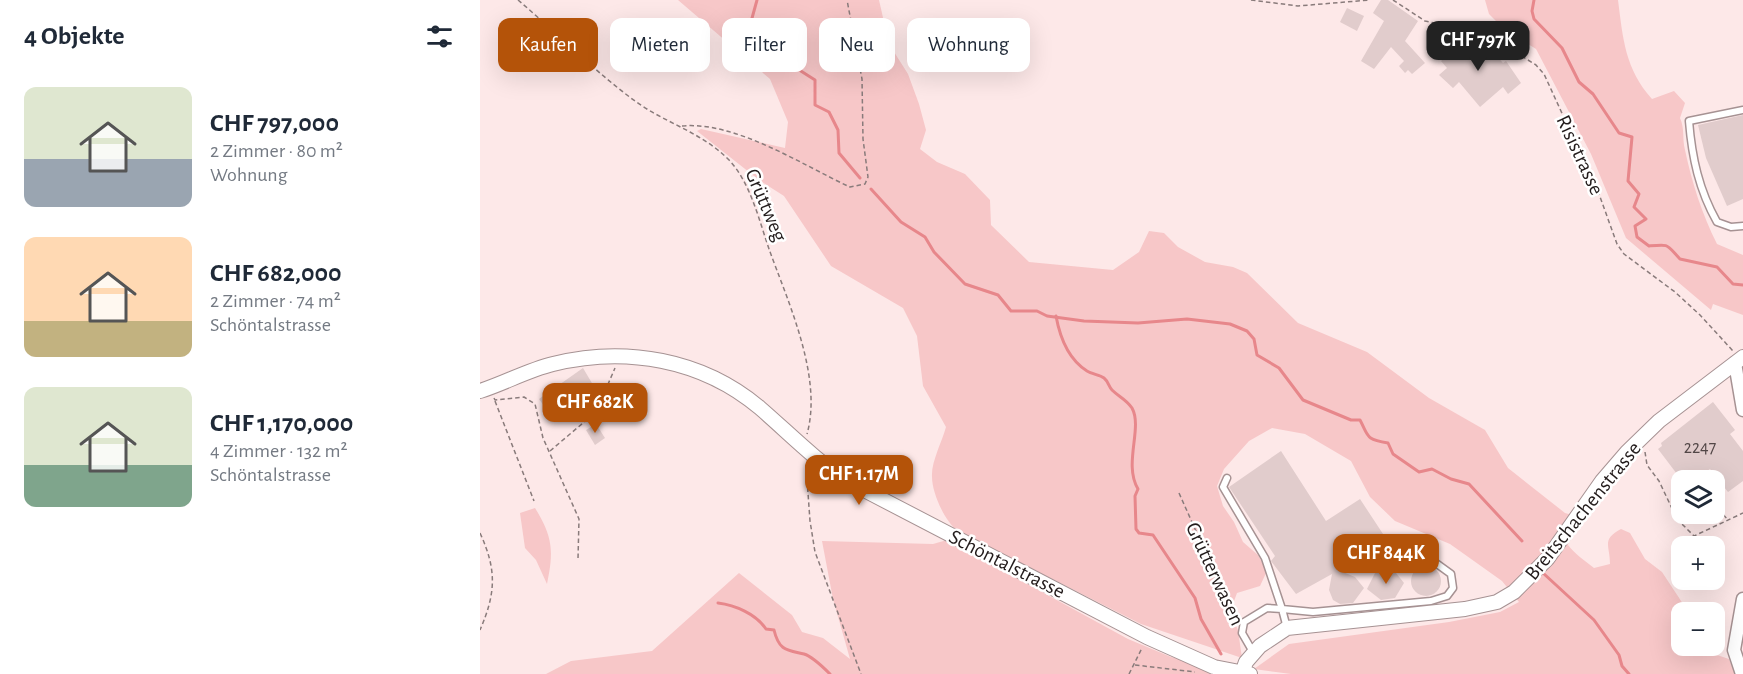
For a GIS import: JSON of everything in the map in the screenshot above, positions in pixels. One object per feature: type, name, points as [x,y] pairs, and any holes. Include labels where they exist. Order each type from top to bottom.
[{"type":"street","name":"Schöntalstrasse","points":[[489,393],[550,364],[584,357],[618,355],[676,363],[713,378],[759,408],[805,451],[847,481],[1147,637],[1214,667],[1246,673]]},
{"type":"street","points":[[1738,358],[1734,370],[1743,410]]},
{"type":"street","name":"Breitschachenstrasse","points":[[1246,673],[1253,653],[1273,635],[1287,628],[1465,609],[1497,602],[1525,583],[1548,558],[1602,481],[1641,438],[1738,358]]},
{"type":"street","points":[[1742,674],[1734,650],[1743,599]]},
{"type":"lane","points":[[1743,110],[1689,122],[1692,152],[1705,202],[1717,222],[1731,227],[1743,226]]},
{"type":"lane","points":[[1227,478],[1223,487],[1265,558],[1287,628]]},
{"type":"lane","points":[[1242,633],[1244,622],[1267,608],[1323,611],[1431,601],[1447,596],[1453,588],[1451,574],[1422,553],[1413,552]]},
{"type":"lane","name":"Grütterwasen","points":[[1242,633],[1253,653]]},
{"type":"path","name":"Grüttweg","points":[[518,0],[634,100],[656,115],[704,138],[729,159],[742,180],[791,309],[803,355],[810,398],[810,422],[804,443],[809,511],[815,552],[861,674]]},
{"type":"path","points":[[681,126],[728,133],[767,145],[850,187],[865,183],[868,177],[863,139],[862,79],[847,0]]},
{"type":"path","points":[[1251,0],[1298,6],[1370,0]]},
{"type":"path","name":"Risistrasse","points":[[1393,0],[1425,21],[1486,34],[1536,65],[1544,74],[1599,194],[1617,244],[1624,254],[1675,292],[1700,315],[1738,358]]},
{"type":"path","points":[[549,452],[596,412],[608,389],[618,355]]},
{"type":"path","points":[[534,501],[489,393],[524,397],[536,404],[543,438],[579,519],[578,559]]},
{"type":"path","points":[[1641,438],[1646,443],[1647,465],[1659,481],[1677,519],[1694,536],[1743,513]]},
{"type":"path","name":"Grütterwasen","points":[[1179,493],[1215,578],[1242,633]]},
{"type":"path","points":[[480,533],[492,568],[493,597],[480,630]]},
{"type":"path","points":[[1129,674],[1136,665],[1147,637]]},
{"type":"path","points":[[1136,665],[1204,673]]},
{"type":"shaded area","points":[[678,0],[879,0],[883,18],[819,18],[819,72],[895,72],[895,53],[908,74],[926,130],[920,149],[937,162],[965,174],[990,200],[991,225],[1029,262],[1113,270],[1139,252],[1149,231],[1164,233],[1178,247],[1205,262],[1233,267],[1247,273],[1298,323],[1367,352],[1429,398],[1485,430],[1508,468],[1565,513],[1576,516],[1568,545],[1594,568],[1610,564],[1608,544],[1611,536],[1621,529],[1630,533],[1645,559],[1662,572],[1671,586],[1671,590],[1674,590],[1682,602],[1671,602],[1671,656],[1720,656],[1729,659],[1735,674],[1291,674],[1254,669],[1289,644],[1449,622],[1500,612],[1519,602],[1502,581],[1450,544],[1395,521],[1370,497],[1351,461],[1305,434],[1272,428],[1249,441],[1224,469],[1217,486],[1223,506],[1234,522],[1243,542],[1258,555],[1267,571],[1260,586],[1237,593],[1230,612],[1238,630],[1242,658],[1141,624],[958,531],[944,514],[934,491],[933,465],[946,427],[923,386],[917,336],[903,308],[831,266],[784,196],[759,180],[697,131],[701,129],[785,148],[788,122],[770,79],[762,72],[807,72],[807,18],[722,18],[722,38],[710,27],[710,18],[699,18]]},
{"type":"shaded area","points":[[1485,0],[1618,0],[1627,53],[1643,88],[1652,99],[1674,91],[1685,103],[1680,118],[1684,146],[1702,210],[1717,244],[1743,255],[1743,315],[1713,304],[1711,310],[1626,238],[1591,154],[1536,49],[1504,29],[1489,14]]},
{"type":"shaded area","points":[[535,508],[549,536],[551,563],[547,584],[536,560],[525,548],[520,513]]},
{"type":"shaded area","points":[[947,540],[1128,639],[1171,657],[1236,674],[546,674],[571,661],[652,651],[739,573],[792,615],[802,632],[823,638],[850,659],[833,599],[822,541],[933,544]]},
{"type":"building","points":[[1381,0],[1388,0],[1418,21],[1405,41],[1425,63],[1412,74],[1408,70],[1405,73],[1399,66],[1404,61],[1391,47],[1374,69],[1361,61],[1384,21],[1373,13]]},
{"type":"building","points":[[1347,8],[1364,16],[1357,31],[1340,22]]},
{"type":"building","points":[[1474,35],[1491,54],[1493,52],[1503,63],[1506,61],[1521,83],[1508,94],[1503,87],[1480,107],[1459,82],[1453,88],[1439,75],[1447,68],[1441,61]]},
{"type":"building","points":[[1743,115],[1743,199],[1727,206],[1706,158],[1698,125]]},
{"type":"building","points":[[583,368],[599,395],[588,403],[591,407],[580,417],[575,411],[563,420],[555,421],[539,399]]},
{"type":"building","points":[[1713,402],[1735,430],[1730,434],[1743,451],[1743,481],[1728,492],[1725,488],[1725,470],[1674,470],[1658,449],[1662,446],[1661,443]]},
{"type":"building","points":[[596,424],[605,438],[595,445],[586,430]]},
{"type":"building","points":[[1281,451],[1326,521],[1360,499],[1385,537],[1338,570],[1355,577],[1364,588],[1353,603],[1340,604],[1333,600],[1329,590],[1332,574],[1296,594],[1271,561],[1275,556],[1229,487]]},
{"type":"building","points":[[1426,566],[1437,570],[1441,581],[1437,592],[1426,596],[1415,592],[1411,581],[1415,570]]},
{"type":"building","points":[[1386,569],[1396,573],[1404,583],[1395,598],[1381,600],[1367,589],[1375,573]]},
{"type":"waterway","points":[[757,0],[749,29],[758,42],[771,43],[780,62],[793,66],[815,80],[815,105],[829,112],[838,130],[839,153],[860,178]]},
{"type":"waterway","points":[[1534,0],[1532,11],[1534,19],[1562,48],[1579,82],[1593,94],[1619,133],[1632,137],[1628,181],[1639,194],[1634,207],[1646,219],[1635,226],[1637,237],[1649,246],[1667,246],[1680,259],[1717,267],[1733,284],[1743,285]]},
{"type":"waterway","points":[[871,189],[901,222],[925,237],[934,252],[965,284],[998,295],[1011,311],[1037,311],[1047,316],[1084,321],[1138,323],[1187,319],[1230,324],[1247,331],[1254,339],[1257,355],[1279,368],[1303,400],[1351,420],[1360,420],[1371,438],[1388,443],[1393,454],[1419,472],[1432,469],[1451,479],[1469,484],[1522,541]]},
{"type":"waterway","points":[[1056,316],[1070,354],[1087,371],[1104,378],[1112,390],[1132,408],[1135,416],[1132,469],[1138,489],[1135,496],[1136,529],[1139,533],[1153,535],[1195,598],[1201,619],[1221,654]]},
{"type":"waterway","points":[[1543,573],[1594,620],[1619,655],[1622,666],[1629,674]]},
{"type":"waterway","points":[[718,603],[738,608],[751,615],[766,629],[774,630],[781,646],[807,655],[830,674]]}]
